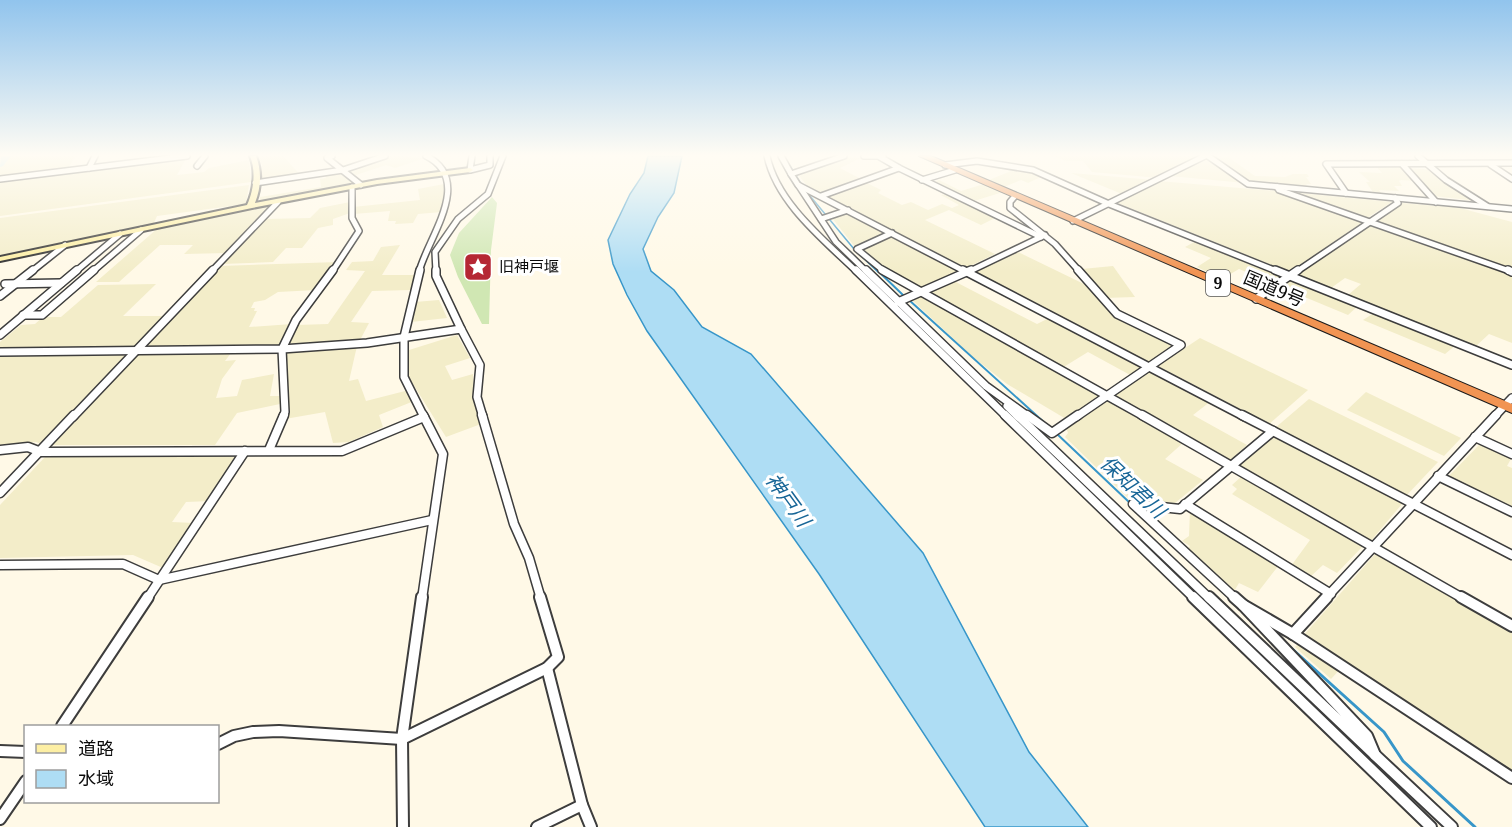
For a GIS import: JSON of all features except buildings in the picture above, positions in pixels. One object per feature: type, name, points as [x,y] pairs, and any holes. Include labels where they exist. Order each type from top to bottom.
[{"type":"highway","name":"国道9号","points":[[1012,195],[1510,404]]},
{"type":"main road","points":[[250,206],[254,195]]},
{"type":"main road","points":[[0,259],[314,195]]},
{"type":"street","points":[[269,450],[285,412],[282,349],[296,320],[340,261],[359,231],[352,218],[355,195]]},
{"type":"street","points":[[403,827],[402,739],[443,454],[404,377],[404,337],[423,257],[443,219],[447,195]]},
{"type":"street","points":[[219,744],[244,734],[279,731],[402,739],[547,668],[558,657],[529,558],[514,524],[477,397],[480,365],[436,276],[435,252],[458,219],[487,195]]},
{"type":"street","points":[[786,195],[822,238],[1431,827]]},
{"type":"street","points":[[805,195],[836,242],[1452,827]]},
{"type":"street","points":[[818,195],[1512,555]]},
{"type":"street","points":[[821,196],[825,195]]},
{"type":"street","points":[[954,195],[1043,236]]},
{"type":"street","points":[[1088,195],[1512,365]]},
{"type":"street","points":[[1073,220],[1128,195]]},
{"type":"street","points":[[1292,195],[1512,272]]},
{"type":"street","points":[[1362,195],[1512,209]]},
{"type":"street","points":[[1429,195],[1436,202]]},
{"type":"street","points":[[1469,195],[1488,207]]},
{"type":"street","points":[[986,386],[1052,433],[1181,345],[1117,314],[1072,262],[1010,208],[1010,202],[1015,196]]},
{"type":"street","points":[[1256,299],[1398,203],[1395,198]]},
{"type":"street","points":[[0,494],[278,202]]},
{"type":"street","points":[[821,219],[848,210]]},
{"type":"street","points":[[23,315],[42,315],[141,230]]},
{"type":"street","points":[[892,233],[857,249],[878,268],[1107,395],[1512,626]]},
{"type":"street","points":[[0,335],[120,234]]},
{"type":"street","points":[[898,302],[1043,236]]},
{"type":"street","points":[[0,296],[65,245]]},
{"type":"street","points":[[6,284],[91,283]]},
{"type":"street","points":[[0,352],[282,349],[367,343],[461,329]]},
{"type":"street","points":[[1293,634],[1412,503],[1510,404]]},
{"type":"street","points":[[0,450],[28,447],[40,452],[342,451],[424,417]]},
{"type":"street","points":[[1273,431],[1180,508],[1133,504],[1243,605],[1367,736],[1375,754]]},
{"type":"street","points":[[1475,437],[1512,454]]},
{"type":"street","points":[[63,725],[245,451]]},
{"type":"street","points":[[1438,476],[1512,512]]},
{"type":"street","points":[[1185,504],[1331,594]]},
{"type":"street","points":[[0,566],[123,564],[159,580],[432,520]]},
{"type":"street","points":[[1243,605],[1293,634],[1512,778]]},
{"type":"street","points":[[547,668],[582,805],[591,827]]},
{"type":"street","points":[[0,751],[24,752]]},
{"type":"street","points":[[0,819],[24,784]]},
{"type":"street","points":[[537,827],[582,805]]},
{"type":"shaded area","points":[[0,195],[158,195],[0,216]]},
{"type":"shaded area","points":[[177,195],[247,195],[246,204],[157,216],[152,227],[0,257],[0,218]]},
{"type":"shaded area","points":[[275,195],[306,195],[260,204],[260,197]]},
{"type":"shaded area","points":[[419,195],[446,195],[442,212],[418,214],[413,223],[395,224],[396,221],[388,221],[390,211],[354,214],[353,207],[420,200]]},
{"type":"shaded area","points":[[832,195],[881,195],[902,205],[911,202],[928,210],[942,204],[952,208],[959,205],[941,195],[950,195],[995,218],[981,225],[949,210],[925,220],[995,254],[966,268],[826,197]]},
{"type":"shaded area","points":[[959,195],[995,195],[974,201]]},
{"type":"shaded area","points":[[1131,195],[1287,195],[1365,221],[1291,271],[1287,271],[1115,202]]},
{"type":"shaded area","points":[[1297,195],[1392,202],[1367,218]]},
{"type":"shaded area","points":[[1433,195],[1468,195],[1477,201]]},
{"type":"shaded area","points":[[350,202],[350,213],[333,219],[333,225],[318,228],[302,248],[286,248],[273,262],[222,264],[265,219],[310,218],[320,208]]},
{"type":"shaded area","points":[[1402,203],[1460,208],[1512,222],[1512,269],[1374,222]]},
{"type":"shaded area","points":[[272,204],[227,253],[184,254],[193,245],[160,245],[119,282],[96,282],[158,228]]},
{"type":"shaded area","points":[[848,212],[888,233],[855,247],[832,218]]},
{"type":"shaded area","points":[[1371,223],[1512,272],[1512,343],[1489,334],[1476,346],[1348,295],[1361,284],[1345,278],[1331,288],[1295,274]]},
{"type":"shaded area","points":[[892,235],[962,271],[921,290],[879,268],[860,249]]},
{"type":"shaded area","points":[[1200,239],[1285,275],[1273,283],[1239,269],[1222,279],[1197,267],[1211,258],[1185,247]]},
{"type":"shaded area","points":[[400,245],[382,275],[415,275],[411,290],[372,291],[351,322],[369,323],[359,342],[286,347],[297,325],[328,324],[365,271],[346,270],[352,262],[373,261],[381,247]]},
{"type":"shaded area","points":[[1016,251],[1084,284],[1115,315],[1177,345],[1150,364],[973,272]]},
{"type":"shaded area","points":[[338,262],[316,290],[278,292],[265,300],[254,302],[251,308],[257,311],[249,327],[292,324],[280,348],[143,349],[220,266]]},
{"type":"shaded area","points":[[1113,266],[1135,297],[1104,298],[1082,269]]},
{"type":"shaded area","points":[[1292,277],[1360,304],[1348,315],[1278,286]]},
{"type":"shaded area","points":[[952,280],[1037,324],[1051,317],[1144,368],[1132,376],[1088,352],[1062,368],[926,293]]},
{"type":"shaded area","points":[[156,284],[123,316],[167,316],[136,349],[0,350],[0,342],[21,325],[35,324],[43,317],[61,317],[98,285]]},
{"type":"shaded area","points":[[921,295],[1103,395],[1066,419],[1007,384],[973,357],[912,300]]},
{"type":"shaded area","points":[[439,300],[447,318],[411,322],[415,302]]},
{"type":"shaded area","points":[[1377,311],[1457,344],[1445,354],[1363,320]]},
{"type":"shaded area","points":[[457,335],[470,358],[445,366],[452,380],[473,374],[474,395],[481,424],[446,437],[408,376],[409,350]]},
{"type":"shaded area","points":[[1200,338],[1308,390],[1269,424],[1158,366]]},
{"type":"shaded area","points":[[357,346],[349,381],[358,379],[366,401],[409,390],[414,401],[379,415],[383,427],[349,442],[333,443],[325,412],[285,419],[284,351]]},
{"type":"shaded area","points":[[131,353],[44,445],[36,442],[0,445],[0,355]]},
{"type":"shaded area","points":[[139,353],[231,353],[225,361],[236,360],[222,379],[216,398],[237,396],[242,380],[274,374],[270,396],[280,396],[280,404],[237,413],[215,445],[51,445]]},
{"type":"shaded area","points":[[1152,370],[1211,401],[1193,415],[1247,445],[1228,462],[1112,395]]},
{"type":"shaded area","points":[[1366,392],[1461,438],[1444,456],[1347,410]]},
{"type":"shaded area","points":[[1108,399],[1184,442],[1165,459],[1203,480],[1175,503],[1129,499],[1065,437],[1068,433],[1066,427]]},
{"type":"shaded area","points":[[1309,399],[1438,462],[1406,496],[1275,428]]},
{"type":"shaded area","points":[[1273,436],[1400,500],[1402,504],[1369,543],[1236,467]]},
{"type":"shaded area","points":[[1481,443],[1512,457],[1507,466],[1512,468],[1512,509],[1447,478]]},
{"type":"shaded area","points":[[239,453],[211,501],[186,502],[172,522],[194,523],[163,568],[133,555],[0,558],[0,505],[46,456]]},
{"type":"shaded area","points":[[1243,475],[1364,545],[1337,573],[1323,565],[1310,577],[1291,566],[1310,540],[1232,494],[1237,489],[1232,485]]},
{"type":"shaded area","points":[[1190,511],[1279,565],[1258,592],[1239,583],[1233,593],[1186,550],[1190,546],[1182,541],[1189,536]]},
{"type":"shaded area","points":[[1376,553],[1512,630],[1512,772],[1303,636]]},
{"type":"shaded area","points":[[1300,642],[1341,668],[1331,679],[1295,647]]},
{"type":"green space","points":[[492,197],[497,203],[491,250],[489,324],[482,324],[458,277],[450,255],[459,233]]},
{"type":"water","name":"神戸川","points":[[630,195],[673,195],[658,217],[643,249],[651,271],[674,290],[702,327],[751,354],[923,553],[1029,752],[1088,827],[985,827],[819,574],[647,331],[613,264],[608,240]]},
{"type":"waterway","name":"保知君川","points":[[809,195],[854,249],[878,272]]},
{"type":"waterway","name":"保知君川","points":[[877,270],[904,296]]},
{"type":"waterway","name":"保知君川","points":[[909,300],[1047,425]]},
{"type":"waterway","name":"保知君川","points":[[1056,433],[1130,503]]},
{"type":"waterway","name":"保知君川","points":[[1290,647],[1384,732],[1403,761],[1475,827]]},
{"type":"place","name":"旧神戸堰","points":[[478,267]]}]
